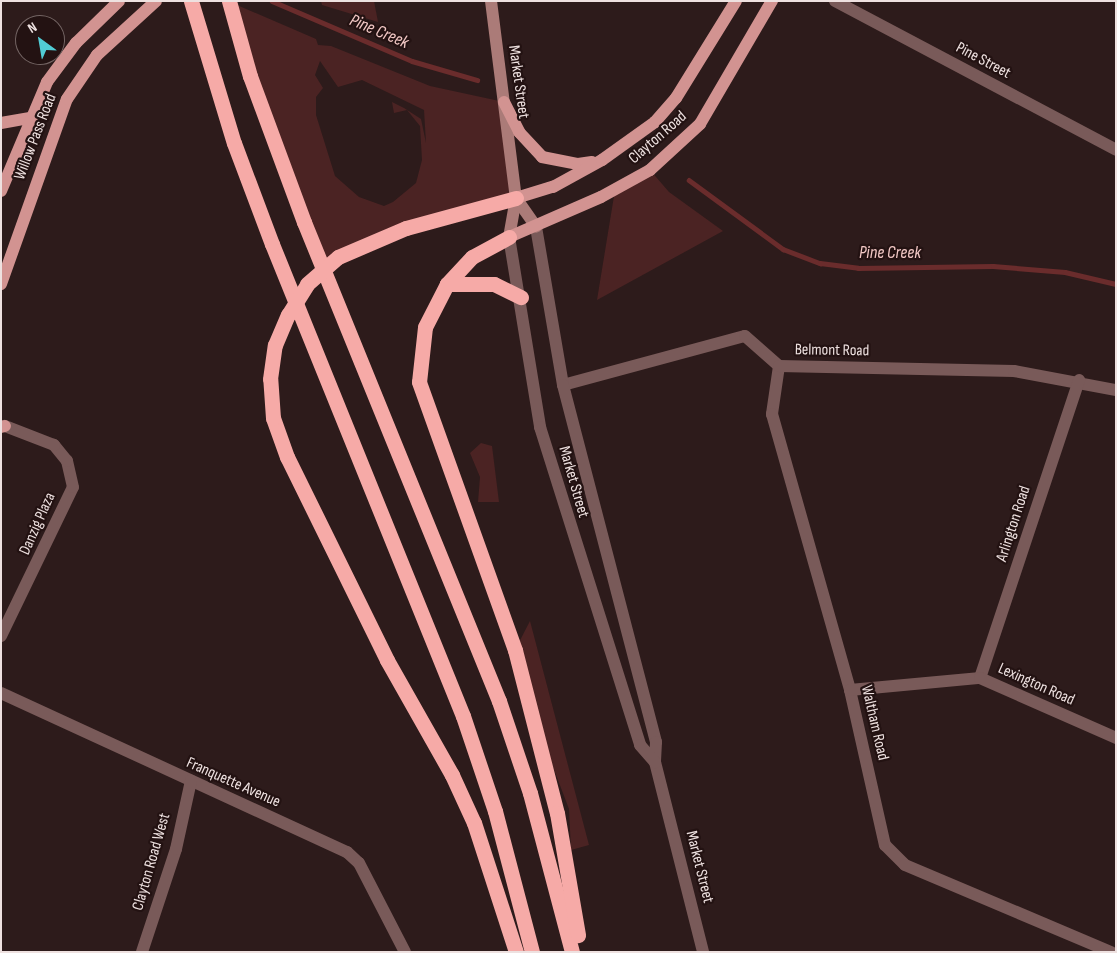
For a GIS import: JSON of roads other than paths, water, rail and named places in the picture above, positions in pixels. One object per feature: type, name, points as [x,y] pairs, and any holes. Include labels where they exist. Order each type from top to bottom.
[{"type":"highway","points":[[191,1],[203,47],[272,244],[464,716],[495,811],[532,952]]},
{"type":"highway","points":[[229,1],[250,76],[304,222],[499,702],[530,793],[572,952]]},
{"type":"highway","points":[[516,198],[406,228],[338,257],[307,284],[288,315],[276,345],[270,379],[273,418],[287,457],[387,660],[452,776],[476,832],[516,952]]},
{"type":"highway","points":[[509,236],[472,257],[447,284],[425,327],[419,382],[515,650],[557,813],[580,952]]},
{"type":"highway","points":[[447,284],[494,284],[521,297]]},
{"type":"main road","name":"Willow Pass Road","points":[[1,191],[29,118],[47,82],[76,43],[119,1]]},
{"type":"main road","name":"Willow Pass Road","points":[[1,284],[67,98],[97,55],[156,1]]},
{"type":"main road","name":"Market Street","points":[[491,1],[516,198],[509,236]]},
{"type":"main road","name":"Clayton Road","points":[[516,198],[553,187],[602,160],[655,122],[676,98],[729,7],[736,1]]},
{"type":"main road","name":"Clayton Road","points":[[509,236],[536,227],[650,170],[700,124],[772,1]]},
{"type":"main road","points":[[504,102],[519,132],[542,157],[578,164],[602,160]]},
{"type":"main road","points":[[1,123],[29,118]]},
{"type":"main road","name":"Market Street","points":[[516,198],[536,227]]},
{"type":"street","name":"Pine Street","points":[[835,1],[1116,150]]},
{"type":"street","name":"Market Street","points":[[536,227],[563,385],[656,742],[655,762],[703,952]]},
{"type":"street","name":"Market Street","points":[[509,236],[521,297],[540,427],[640,745],[655,762]]},
{"type":"street","name":"Belmont Road","points":[[563,385],[745,336],[779,366],[1014,371],[1079,380],[1116,390]]},
{"type":"street","name":"Waltham Road","points":[[779,366],[772,414],[850,690],[885,845],[905,865],[1111,952]]},
{"type":"street","name":"Arlington Road","points":[[980,678],[1079,380]]},
{"type":"street","name":"Danzig Plaza","points":[[1,636],[73,487],[67,461],[54,445],[3,426]]},
{"type":"street","name":"Lexington Road","points":[[850,690],[980,678],[1116,738]]},
{"type":"street","name":"Franquette Avenue","points":[[1,693],[353,856],[405,952]]},
{"type":"street","name":"Clayton Road West","points":[[142,952],[176,848],[191,781]]},
{"type":"waterway","name":"Pine Creek","points":[[272,1],[412,61],[477,80]]},
{"type":"waterway","name":"Pine Creek","points":[[689,180],[783,249],[820,263],[858,268],[993,266],[1065,272],[1116,284]]}]
